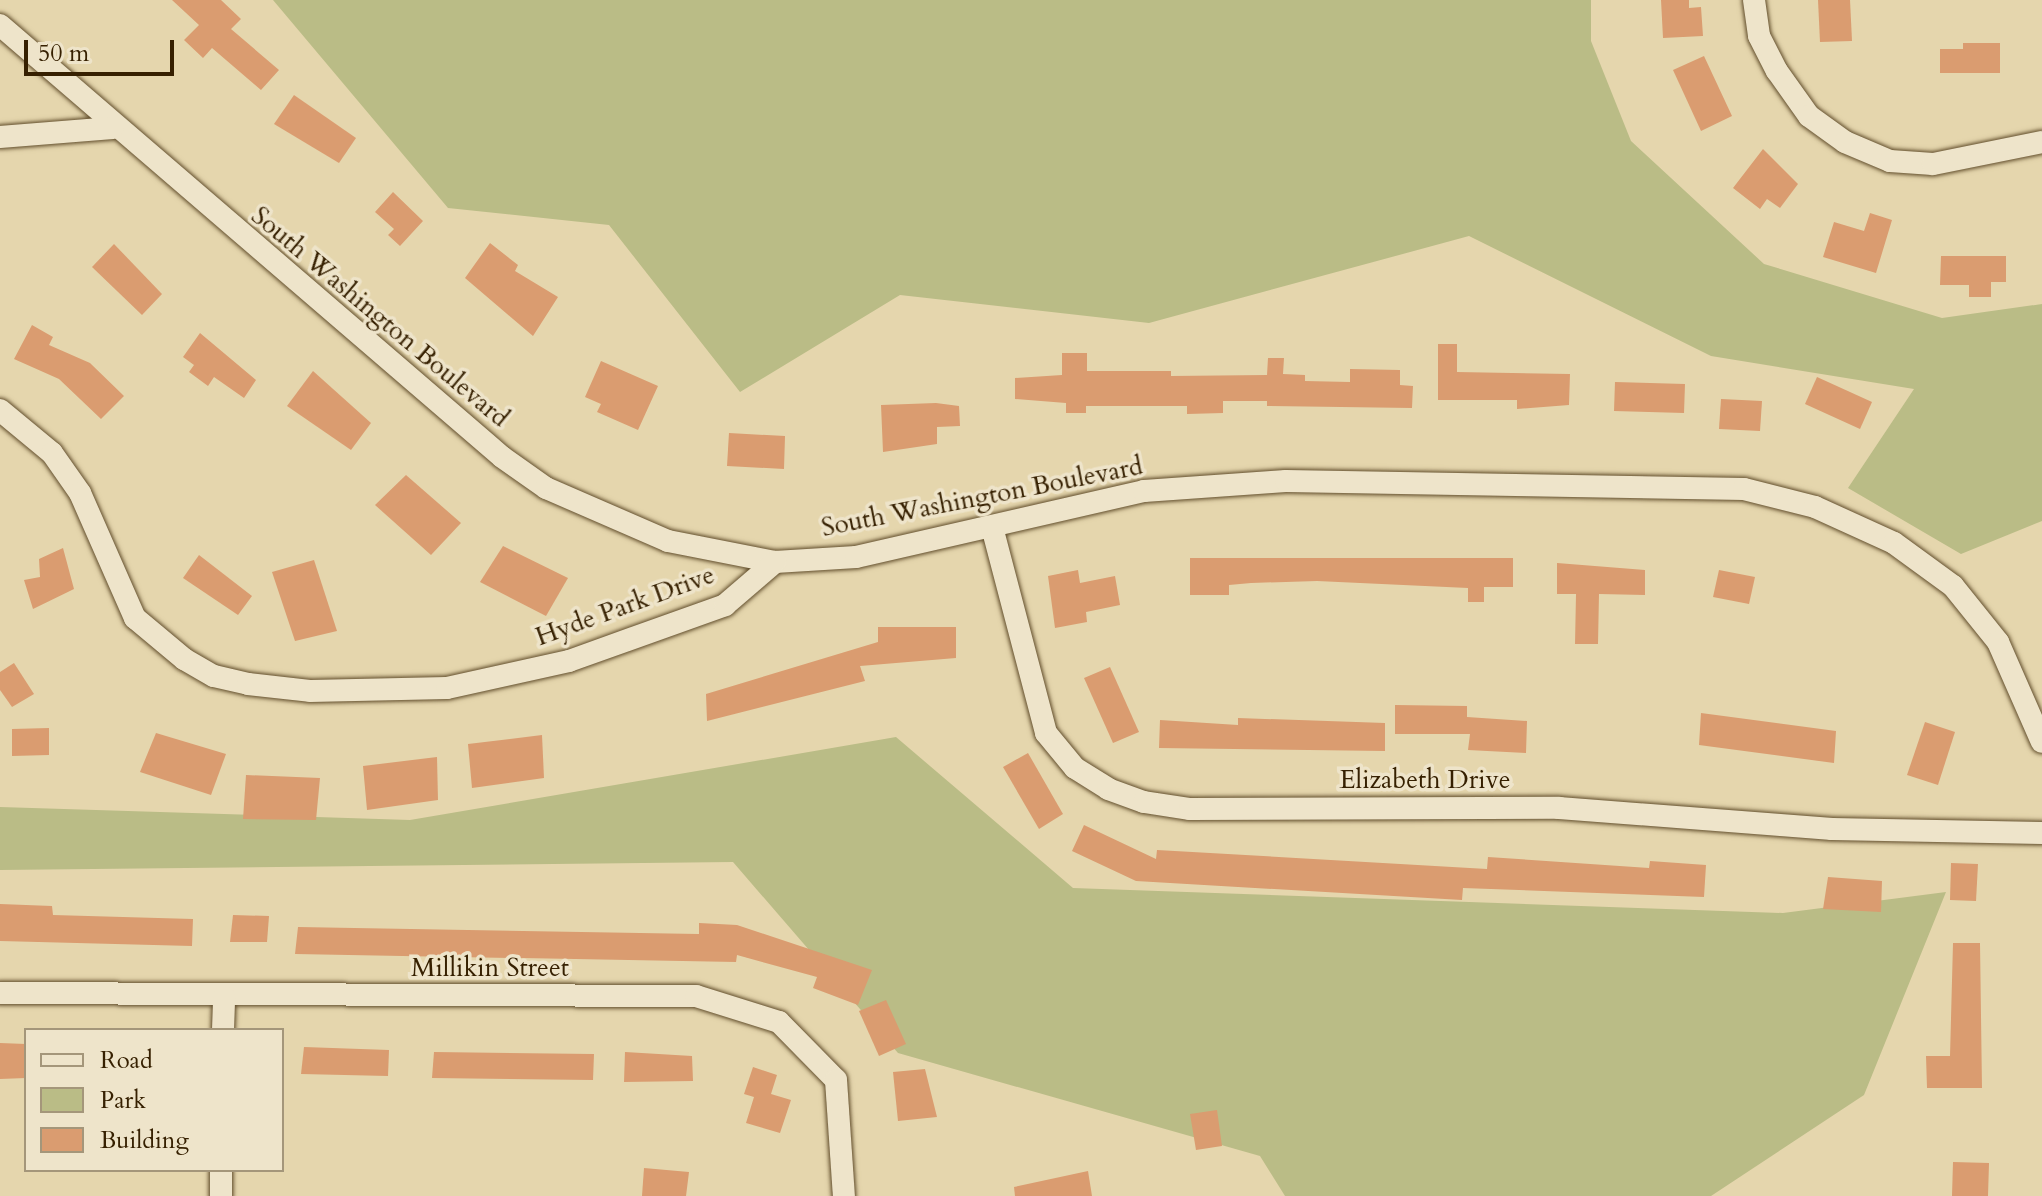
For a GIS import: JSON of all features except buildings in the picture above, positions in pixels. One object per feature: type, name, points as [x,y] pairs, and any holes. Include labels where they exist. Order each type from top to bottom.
[{"type":"street","points":[[1754,0],[1759,36],[1777,71],[1809,116],[1845,142],[1890,161],[1933,164],[2042,142]]},
{"type":"street","name":"South Washington Boulevard","points":[[0,25],[113,128],[546,488],[668,541],[775,562],[856,557],[1144,491],[1286,481],[1744,489],[1815,507],[1880,537],[1953,586],[1998,642],[2042,742]]},
{"type":"street","points":[[0,137],[113,128]]},
{"type":"street","name":"Hyde Park Drive","points":[[0,410],[52,453],[80,493],[135,618],[184,659],[248,684],[310,691],[447,688],[569,661],[725,605],[775,562]]},
{"type":"street","name":"Elizabeth Drive","points":[[992,527],[1046,733],[1075,768],[1108,789],[1144,802],[1190,809],[1559,808],[1832,829],[2042,833]]},
{"type":"street","name":"Millikin Street","points":[[0,993],[224,997],[696,996],[779,1022],[836,1080],[844,1196]]},
{"type":"street","points":[[223,1028],[224,997]]},
{"type":"street","points":[[221,1172],[221,1196]]},
{"type":"green space","points":[[273,0],[1591,0],[1591,41],[1631,141],[1764,264],[1942,318],[2042,304],[2042,521],[1961,554],[1848,488],[1914,389],[1711,356],[1469,236],[1149,323],[900,295],[740,392],[609,225],[448,208]]},
{"type":"green space","points":[[896,737],[1073,888],[1783,913],[1946,892],[1864,1095],[1711,1196],[1285,1196],[1260,1156],[898,1053],[733,862],[0,870],[0,807],[410,820]]}]
